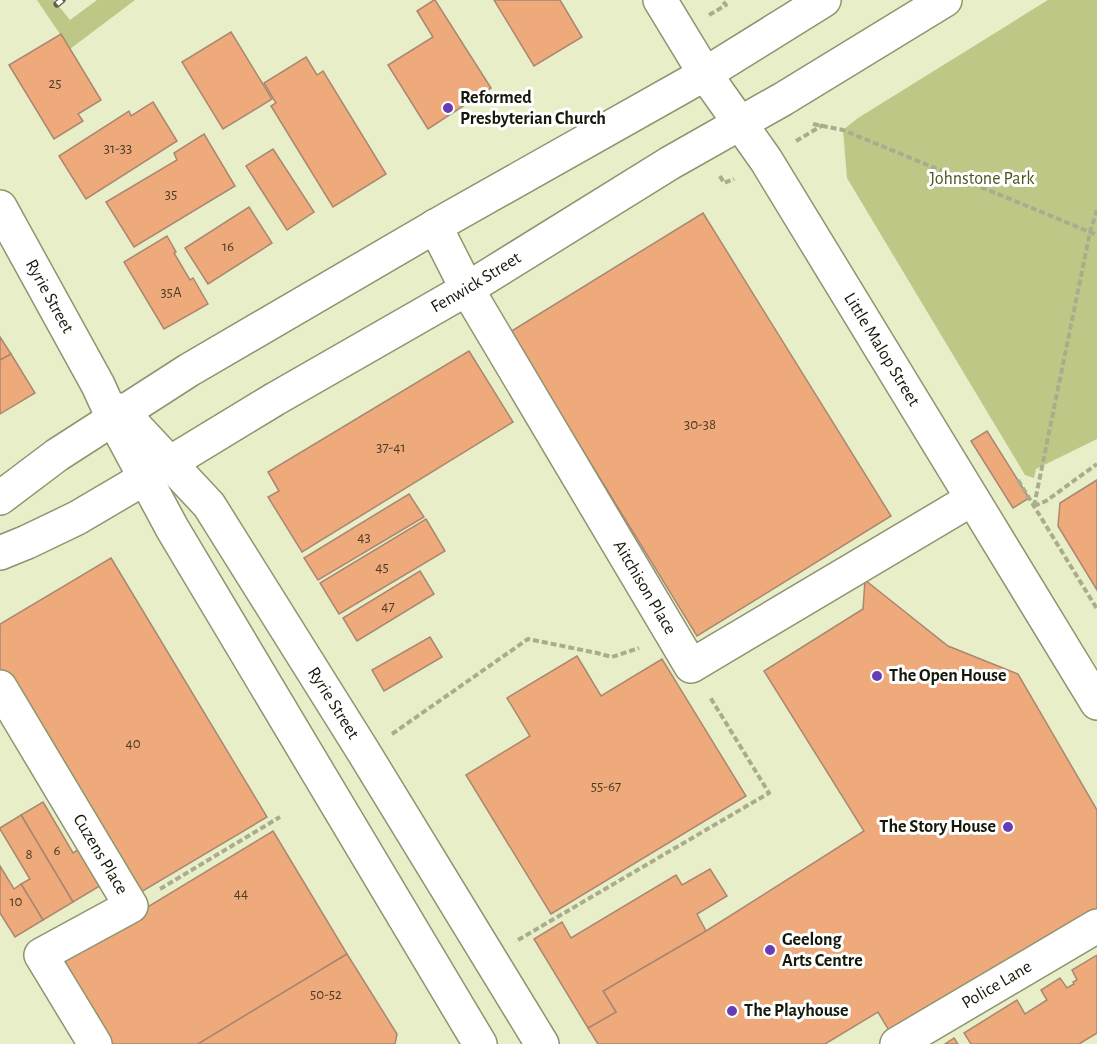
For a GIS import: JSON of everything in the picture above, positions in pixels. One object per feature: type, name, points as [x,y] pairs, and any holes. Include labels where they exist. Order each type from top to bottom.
[{"type":"street","name":"Little Malop Street","points":[[660,0],[705,74],[766,160],[1097,703]]},
{"type":"street","points":[[0,498],[57,454],[189,370],[435,226],[705,74],[824,0]]},
{"type":"street","name":"Fenwick Street","points":[[0,553],[76,518],[275,399],[467,289],[670,163],[945,0]]},
{"type":"street","name":"Ryrie Street","points":[[0,207],[98,385],[117,415],[158,470],[209,505],[542,1044]]},
{"type":"street","name":"Aitchison Place","points":[[435,226],[467,289],[691,666]]},
{"type":"street","name":"Ryrie Street","points":[[158,470],[180,542],[480,1044]]},
{"type":"street","points":[[691,666],[972,499]]},
{"type":"street","name":"Cuzens Place","points":[[0,687],[131,906],[41,955],[95,1044]]},
{"type":"street","name":"Police Lane","points":[[897,1044],[1097,926]]},
{"type":"path","points":[[722,0],[726,5]]},
{"type":"path","points":[[806,123],[843,130],[1097,235]]},
{"type":"path","points":[[790,145],[823,125]]},
{"type":"path","points":[[1034,506],[1090,232],[1097,210]]},
{"type":"path","points":[[1034,506],[1046,501],[1097,464]]},
{"type":"path","points":[[1018,480],[1097,609]]},
{"type":"path","points":[[363,751],[400,729],[528,639],[612,657],[644,646]]},
{"type":"path","points":[[489,958],[769,793],[691,666]]},
{"type":"path","points":[[131,906],[280,817]]},
{"type":"green space","points":[[37,0],[54,0],[70,20],[97,0],[135,0],[70,49]]},
{"type":"green space","name":"Johnstone Park","points":[[1048,0],[1097,0],[1097,439],[1036,469],[1034,478],[1025,475],[847,178],[843,130],[858,118]]},
{"type":"building","points":[[434,0],[491,88],[428,129],[388,65],[433,37],[417,11]]},
{"type":"building","points":[[494,0],[560,0],[582,37],[534,66]]},
{"type":"building","points":[[231,32],[272,99],[223,129],[182,62]]},
{"type":"building","points":[[61,34],[101,100],[78,114],[83,121],[54,139],[9,65]]},
{"type":"building","points":[[306,57],[317,75],[323,71],[386,174],[333,207],[271,106],[276,103],[264,83]]},
{"type":"building","points":[[153,102],[177,141],[86,199],[59,156],[129,111],[131,116]]},
{"type":"building","points":[[204,134],[235,186],[134,247],[106,202],[177,160],[174,153]]},
{"type":"building","points":[[273,149],[314,212],[287,230],[246,166]]},
{"type":"building","points":[[249,207],[272,243],[208,284],[185,248]]},
{"type":"building","points":[[703,213],[891,516],[697,636],[510,332]]},
{"type":"building","points":[[167,236],[190,280],[193,278],[208,304],[164,329],[124,262]]},
{"type":"building","points":[[0,337],[11,354],[0,360]]},
{"type":"building","points":[[469,351],[513,422],[302,552],[268,497],[279,491],[268,472]]},
{"type":"building","points":[[11,354],[35,393],[0,414],[0,360]]},
{"type":"building","points":[[987,431],[1029,498],[1013,508],[971,441]]},
{"type":"building","points":[[1097,480],[1097,590],[1058,526],[1060,503]]},
{"type":"building","points":[[409,494],[424,517],[318,580],[304,558]]},
{"type":"building","points":[[426,519],[445,551],[339,614],[320,583]]},
{"type":"building","points":[[111,558],[267,817],[136,895],[0,670],[0,624]]},
{"type":"building","points":[[420,571],[434,594],[357,641],[343,618]]},
{"type":"building","points":[[865,580],[948,646],[1018,674],[1097,810],[1097,915],[894,1039],[878,1012],[825,1044],[598,1044],[588,1028],[616,1012],[603,991],[706,931],[864,831],[764,671],[863,609]]},
{"type":"building","points":[[430,637],[442,657],[384,691],[372,670]]},
{"type":"building","points":[[577,656],[601,696],[662,659],[746,796],[551,914],[466,775],[530,736],[507,698]]},
{"type":"building","points":[[43,802],[73,853],[81,848],[103,884],[73,902],[21,815]]},
{"type":"building","points":[[21,815],[73,902],[43,920],[21,884],[30,879],[0,829]]},
{"type":"building","points":[[273,831],[347,954],[198,1044],[104,1044],[55,963]]},
{"type":"building","points":[[0,866],[14,889],[21,884],[43,920],[15,937],[0,913]]},
{"type":"building","points":[[710,869],[727,896],[697,914],[706,931],[603,991],[616,1012],[588,1028],[534,939],[562,922],[571,938],[676,875],[682,885]]},
{"type":"building","points":[[347,954],[397,1034],[395,1044],[198,1044]]},
{"type":"building","points":[[1097,955],[1097,1033],[1079,1044],[971,1044],[964,1033],[1017,1000],[1025,1014],[1047,1000],[1041,990],[1060,978],[1067,988],[1074,984],[1073,982],[1077,980],[1072,970]]},
{"type":"building","points":[[954,1038],[958,1044],[945,1044]]},
{"type":"railway","points":[[57,4],[62,0]]},
{"type":"place","name":"Reformed Presbyterian Church","points":[[448,108]]},
{"type":"place","name":"The Open House","points":[[877,676]]},
{"type":"place","name":"The Story House","points":[[1008,827]]},
{"type":"place","name":"Geelong Arts Centre","points":[[770,950]]},
{"type":"place","name":"The Playhouse","points":[[732,1011]]}]
